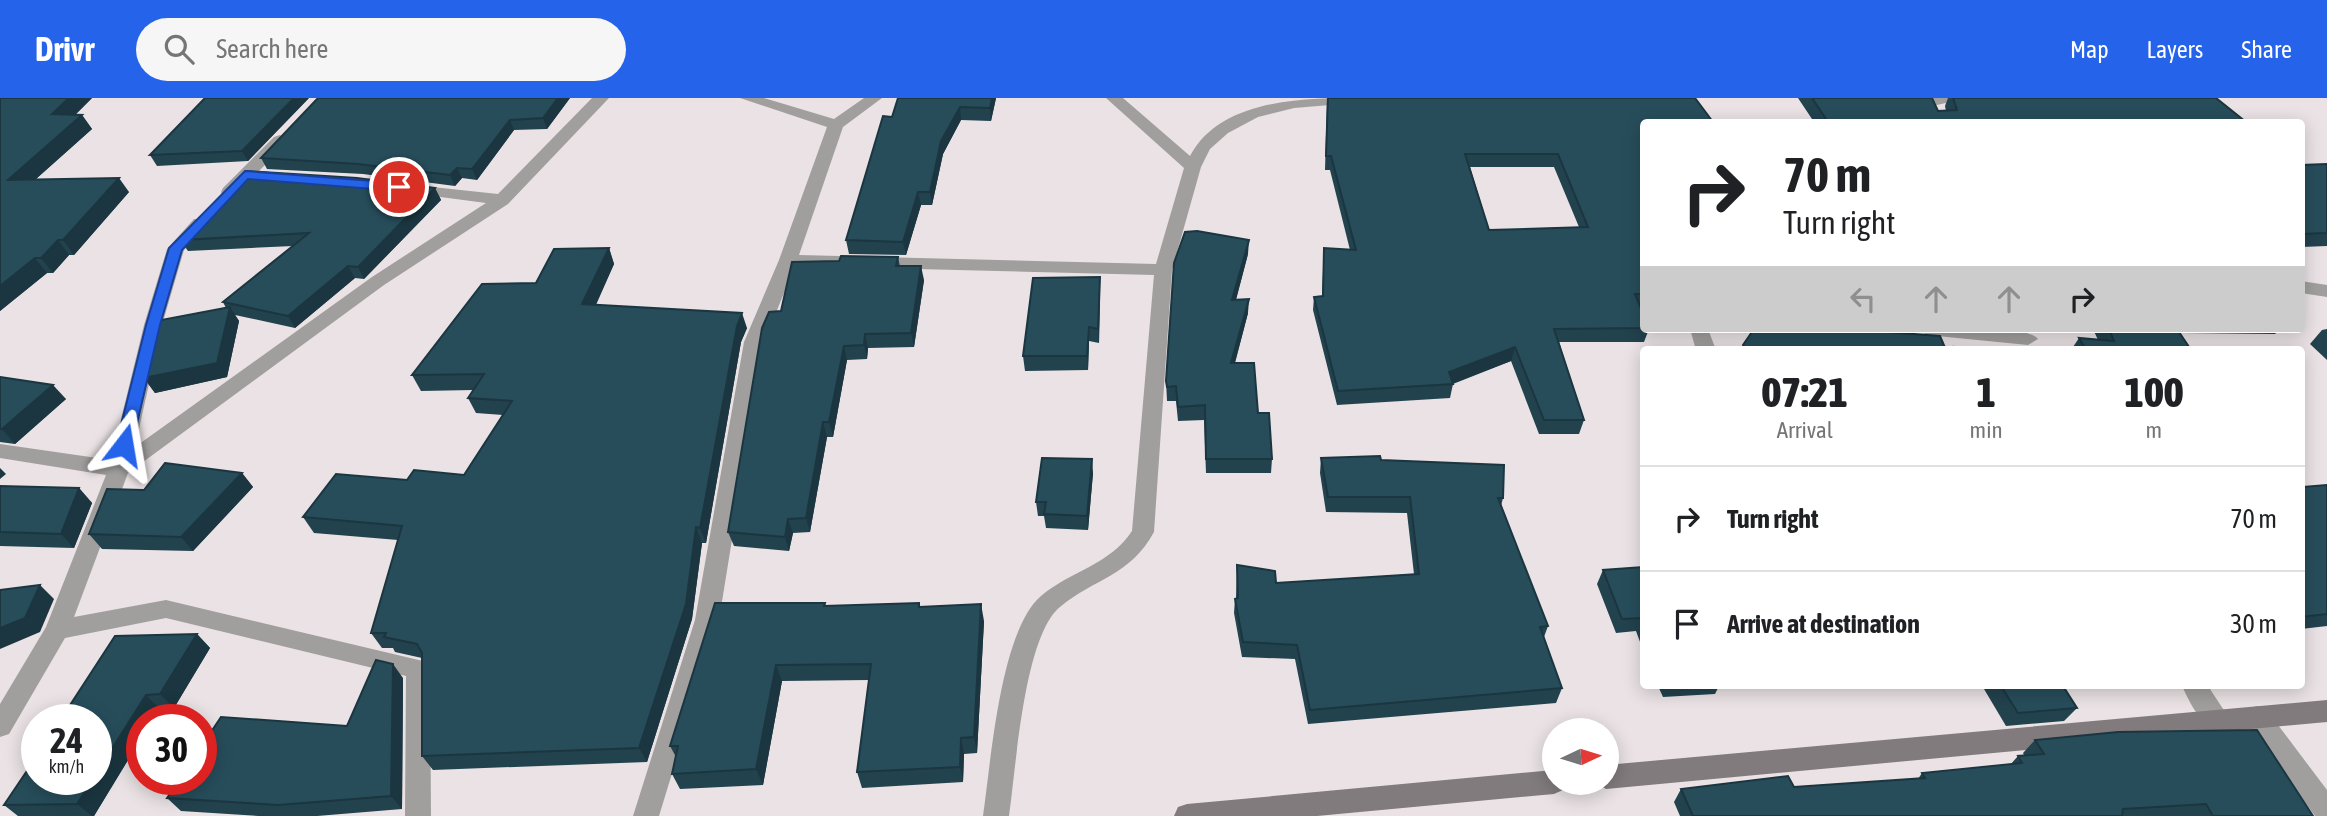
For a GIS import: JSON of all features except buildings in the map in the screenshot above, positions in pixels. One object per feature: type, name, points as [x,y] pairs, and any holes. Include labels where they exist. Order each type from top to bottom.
[{"type":"main road","points":[[1619,776],[2327,711]]},
{"type":"main road","points":[[1187,816],[1542,783]]},
{"type":"street","points":[[0,451],[118,469],[378,281],[502,200],[601,98]]},
{"type":"street","points":[[748,98],[836,125]]},
{"type":"street","points":[[646,816],[707,620],[754,342],[788,260],[836,125],[874,98]]},
{"type":"street","points":[[1114,98],[1193,167]]},
{"type":"street","points":[[996,816],[1024,645],[1036,614],[1061,594],[1114,568],[1130,552],[1143,532],[1163,270],[1193,167],[1203,147],[1222,130],[1252,114],[1293,103],[1354,98]]},
{"type":"street","points":[[1910,98],[1933,104],[1951,98]]},
{"type":"street","points":[[0,726],[57,630],[118,469],[153,325],[176,248],[293,127]]},
{"type":"street","points":[[245,175],[272,177]]},
{"type":"street","points":[[386,185],[502,200]]},
{"type":"street","points":[[788,260],[1163,270]]},
{"type":"street","points":[[2305,287],[2327,290]]},
{"type":"street","points":[[1967,333],[2028,339]]},
{"type":"street","points":[[57,630],[166,609],[418,669],[418,816]]},
{"type":"street","points":[[2196,689],[2218,720]]},
{"type":"street","points":[[2258,717],[2327,811]]},
{"type":"route","points":[[124,445],[153,325],[176,248],[245,175],[354,181],[399,187]]}]
